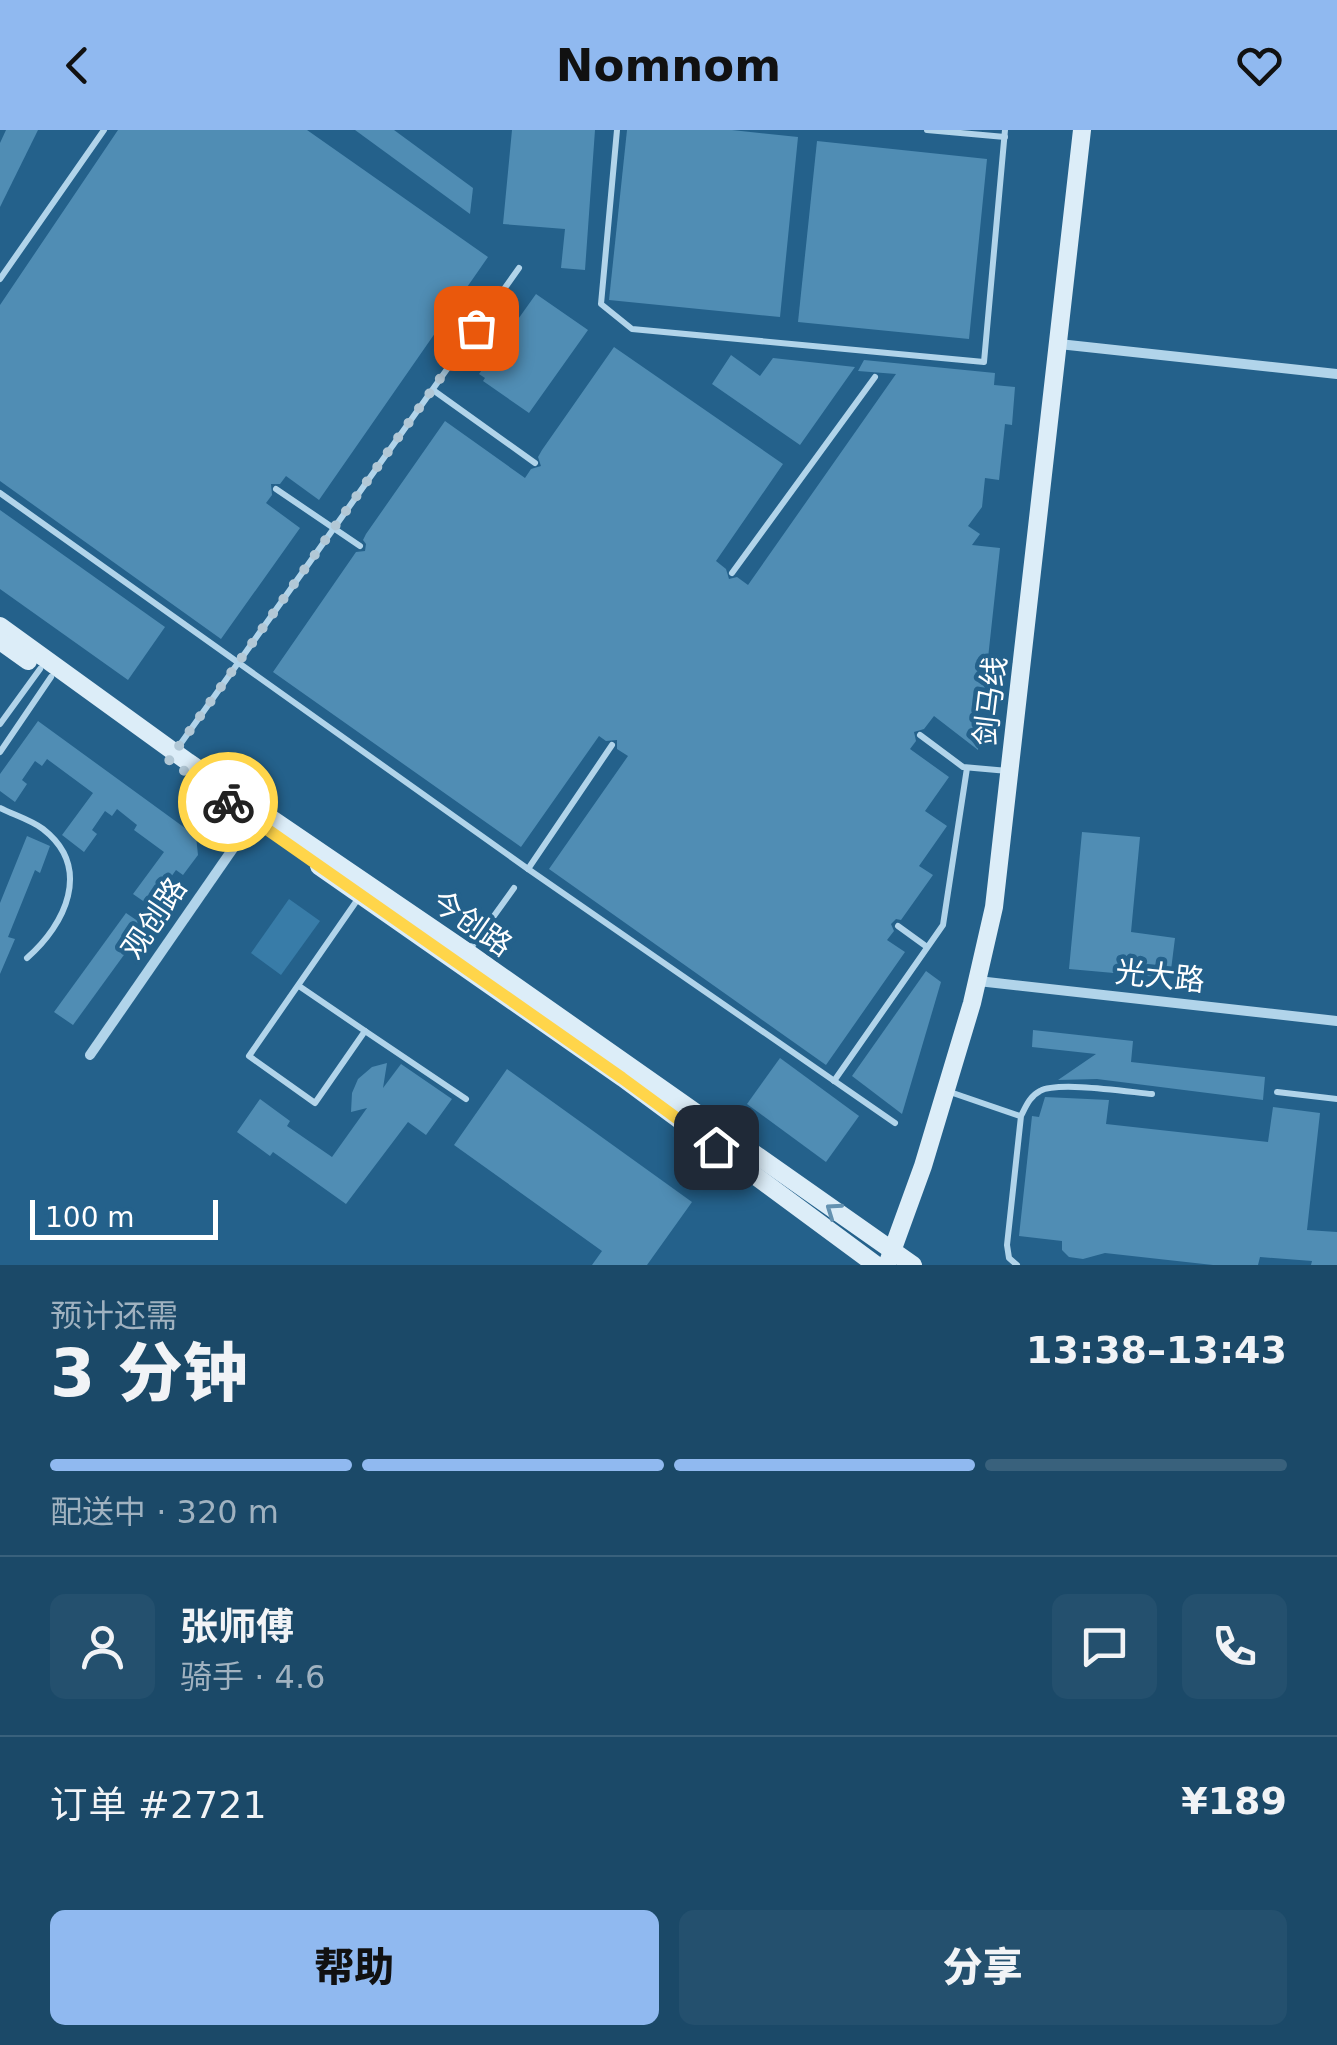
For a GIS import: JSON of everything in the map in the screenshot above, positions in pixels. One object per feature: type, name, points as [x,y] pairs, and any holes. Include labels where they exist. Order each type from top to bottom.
[{"type":"main road","name":"剑马线","points":[[890,1259],[946,1091],[978,982],[994,906],[1082,130]]},
{"type":"main road","name":"今创路","points":[[0,626],[172,756]]},
{"type":"main road","name":"今创路","points":[[0,641],[256,815],[876,1265]]},
{"type":"main road","name":"今创路","points":[[256,815],[468,952],[890,1259],[913,1265]]},
{"type":"street","points":[[1059,344],[1337,374]]},
{"type":"street","name":"观创路","points":[[90,1055],[256,815]]},
{"type":"street","name":"光大路","points":[[978,982],[1337,1020]]},
{"type":"lane","points":[[0,279],[104,130]]},
{"type":"lane","points":[[617,130],[601,304],[632,329],[984,362],[1005,134],[926,130]]},
{"type":"lane","points":[[172,756],[520,268]]},
{"type":"lane","points":[[732,573],[874,378]]},
{"type":"lane","points":[[434,390],[534,463]]},
{"type":"lane","points":[[276,489],[360,546]]},
{"type":"lane","points":[[0,493],[528,869],[895,1124]]},
{"type":"lane","points":[[0,724],[46,673]]},
{"type":"lane","points":[[0,752],[46,673]]},
{"type":"lane","points":[[920,735],[967,768],[1010,772]]},
{"type":"lane","points":[[528,869],[612,746]]},
{"type":"lane","points":[[834,1081],[942,926],[967,768]]},
{"type":"lane","points":[[0,808],[40,827],[57,842],[70,884],[66,910],[49,939],[27,958]]},
{"type":"lane","points":[[468,952],[514,888]]},
{"type":"lane","points":[[360,894],[249,1056],[316,1103],[364,1032]]},
{"type":"lane","points":[[898,926],[927,947]]},
{"type":"lane","points":[[299,986],[466,1100]]},
{"type":"lane","points":[[1017,1265],[1009,1258],[1007,1245],[1020,1116],[1028,1101],[1042,1089],[1093,1088],[1152,1094]]},
{"type":"lane","points":[[946,1091],[1020,1116]]},
{"type":"lane","points":[[1277,1092],[1337,1099]]},
{"type":"shaded area","points":[[289,899],[320,921],[281,975],[251,953]]},
{"type":"building","points":[[6,130],[38,130],[0,207],[0,143]]},
{"type":"building","points":[[118,130],[307,130],[488,257],[319,500],[286,476],[280,484],[271,484],[272,495],[266,503],[300,528],[221,639],[0,481],[0,305]]},
{"type":"building","points":[[355,130],[394,130],[473,188],[470,214]]},
{"type":"building","points":[[512,130],[595,130],[585,270],[561,268],[565,229],[503,224]]},
{"type":"building","points":[[627,130],[732,130],[798,137],[780,317],[609,300]]},
{"type":"building","points":[[817,141],[987,159],[969,339],[798,322]]},
{"type":"building","points":[[536,294],[588,330],[529,413],[483,381],[485,378],[479,374]]},
{"type":"building","points":[[614,347],[783,464],[716,561],[726,569],[729,579],[737,577],[748,585],[896,374],[858,371],[864,360],[995,373],[994,385],[1015,387],[1012,425],[1005,424],[999,480],[985,478],[982,507],[968,526],[980,534],[972,545],[1000,548],[978,750],[934,716],[924,729],[914,732],[916,741],[910,749],[949,777],[925,811],[947,826],[919,866],[933,875],[901,920],[891,924],[894,931],[887,940],[905,952],[826,1065],[549,869],[628,756],[617,749],[617,740],[606,741],[599,736],[521,847],[273,672],[356,552],[365,551],[366,534],[445,421],[525,478],[531,469],[541,466],[538,457],[542,450]]},
{"type":"building","points":[[731,355],[760,376],[773,358],[855,367],[800,445],[712,384]]},
{"type":"building","points":[[0,510],[165,627],[128,680],[0,589]]},
{"type":"building","points":[[38,721],[196,836],[198,855],[183,875],[176,870],[163,888],[169,893],[156,910],[133,894],[164,852],[134,830],[137,825],[117,809],[112,816],[105,811],[92,830],[97,834],[84,852],[62,835],[93,793],[47,759],[42,766],[35,761],[22,780],[27,784],[15,802],[0,791],[0,774]]},
{"type":"building","points":[[1082,832],[1140,837],[1131,932],[1175,938],[1170,978],[1069,969]]},
{"type":"building","points":[[27,836],[50,846],[40,873],[35,870],[8,937],[15,939],[0,974],[0,903]]},
{"type":"building","points":[[126,913],[145,926],[73,1025],[54,1012]]},
{"type":"building","points":[[926,971],[941,982],[902,1114],[852,1076]]},
{"type":"building","points":[[1033,1030],[1133,1041],[1131,1062],[1265,1077],[1263,1100],[1097,1079],[1058,1080],[1096,1054],[1032,1047]]},
{"type":"building","points":[[780,1058],[859,1116],[826,1162],[747,1104]]},
{"type":"building","points":[[387,1063],[383,1088],[401,1064],[452,1099],[426,1135],[408,1122],[346,1204],[273,1152],[270,1156],[237,1132],[260,1099],[290,1121],[287,1126],[332,1157],[367,1108],[351,1112],[358,1079],[372,1067]]},
{"type":"building","points":[[507,1069],[692,1202],[647,1265],[592,1265],[602,1251],[454,1145]]},
{"type":"building","points":[[1045,1097],[1109,1100],[1106,1124],[1268,1142],[1273,1107],[1320,1113],[1307,1230],[1337,1232],[1337,1265],[1260,1257],[1258,1265],[1213,1265],[1105,1253],[1083,1259],[1069,1257],[1062,1250],[1062,1241],[1019,1236],[1032,1116],[1039,1117]]},
{"type":"way so far","points":[[228,802],[169,760],[476,328]]},
{"type":"route","points":[[228,802],[716,1147]]}]
